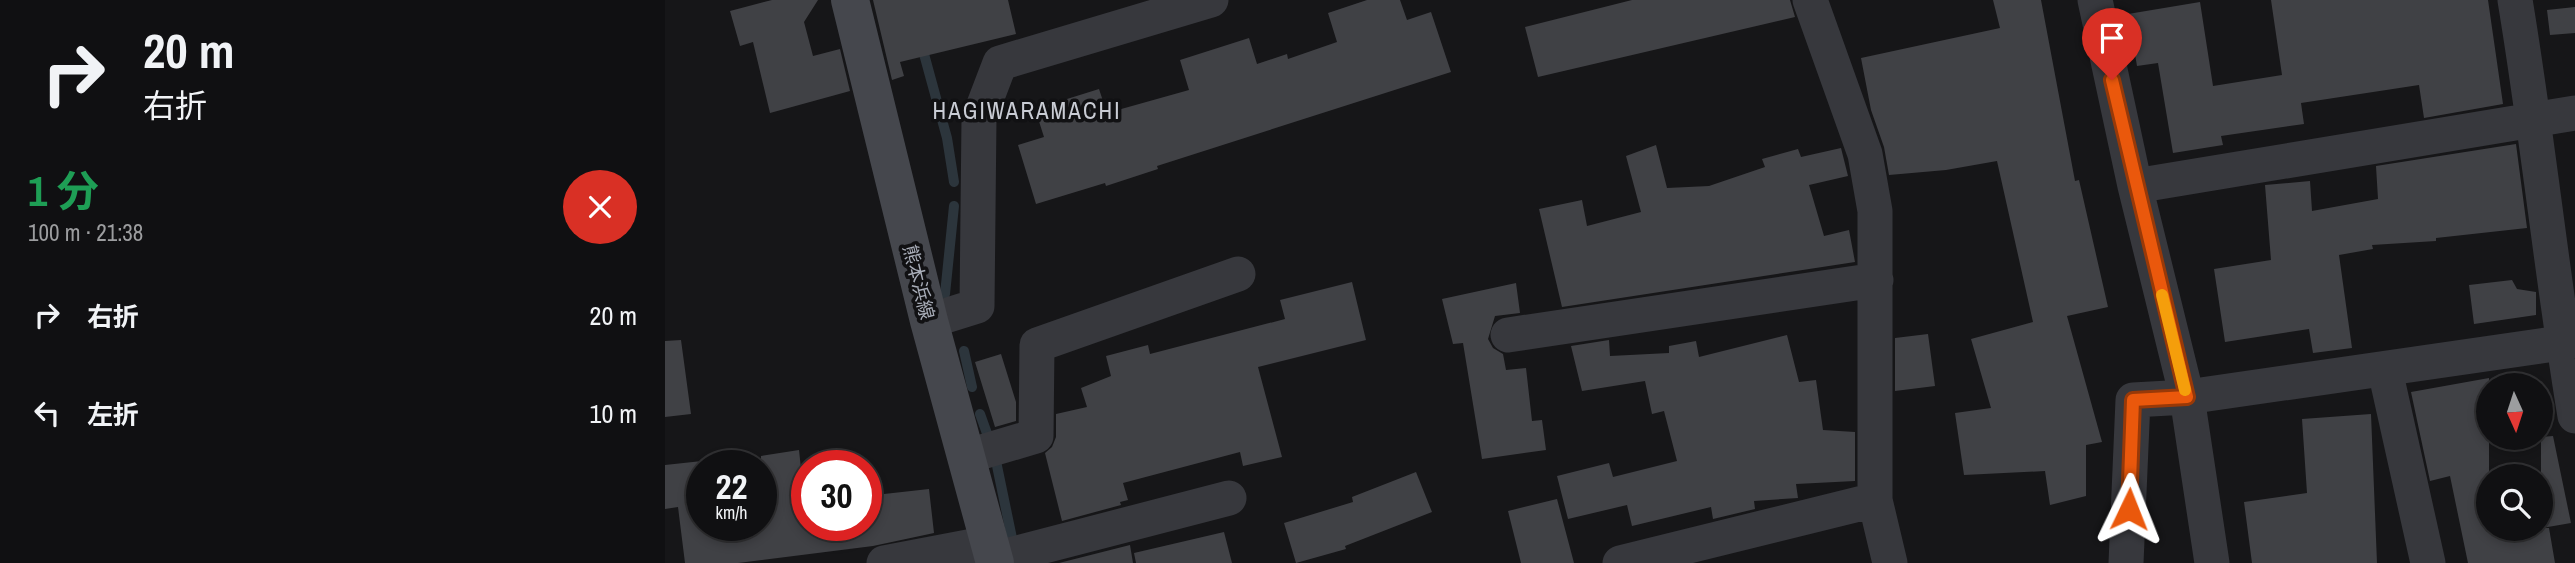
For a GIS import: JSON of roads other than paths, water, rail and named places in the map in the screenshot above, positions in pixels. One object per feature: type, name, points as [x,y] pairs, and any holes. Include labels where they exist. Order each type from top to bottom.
[{"type":"main road","name":"熊本浜線","points":[[850,0],[929,321],[993,555]]},
{"type":"street","points":[[929,321],[977,306],[979,118],[1000,63],[1211,0]]},
{"type":"street","points":[[1810,0],[1865,154],[1875,211],[1875,500],[1890,563]]},
{"type":"street","points":[[2095,0],[2135,186],[2187,397],[2212,563]]},
{"type":"street","points":[[2515,0],[2569,342],[2575,416]]},
{"type":"street","points":[[2135,186],[2575,113]]},
{"type":"street","points":[[965,457],[1036,436],[1037,345],[1238,274]]},
{"type":"street","points":[[1509,335],[1876,280]]},
{"type":"street","points":[[2126,563],[2133,400],[2187,397],[2569,342]]},
{"type":"street","points":[[2385,370],[2428,563]]},
{"type":"street","points":[[884,563],[993,555],[1229,498]]},
{"type":"street","points":[[1620,563],[1875,500]]},
{"type":"waterway","points":[[921,43],[947,138],[954,182]]},
{"type":"waterway","points":[[945,294],[954,206]]},
{"type":"waterway","points":[[964,351],[972,387]]},
{"type":"waterway","points":[[980,414],[989,439]]},
{"type":"waterway","points":[[996,461],[1013,543]]},
{"type":"district","name":"HAGIWARAMACHI","points":[[1027,111]]}]
